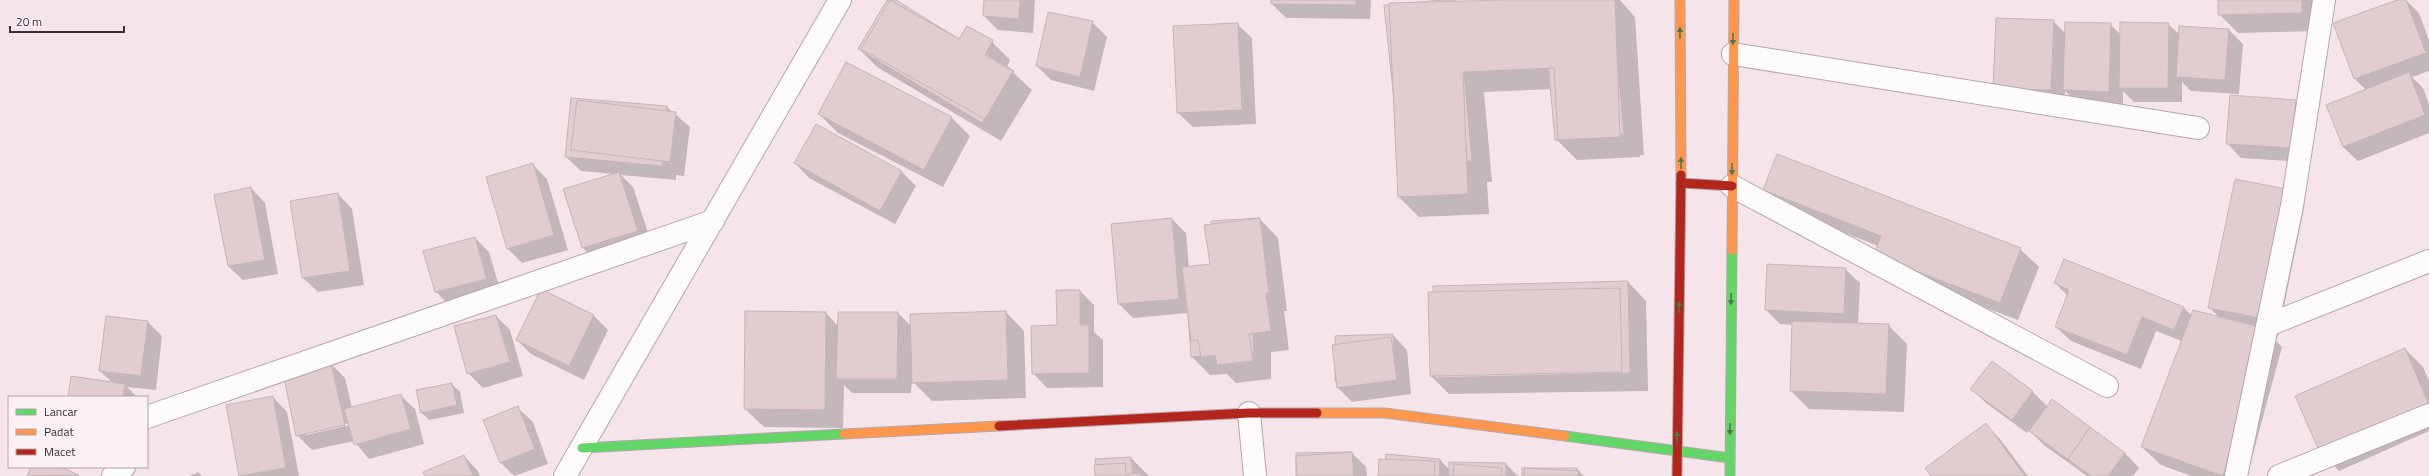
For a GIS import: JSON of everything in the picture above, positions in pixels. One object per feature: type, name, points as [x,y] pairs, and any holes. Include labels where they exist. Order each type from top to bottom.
[{"type":"main road","points":[[1677,476],[1681,183],[1680,0]]},
{"type":"main road","points":[[1730,476],[1734,0]]},
{"type":"main road","points":[[1681,183],[1732,186]]},
{"type":"main road","points":[[582,448],[1249,412],[1385,413],[1677,453],[1730,458]]},
{"type":"street","points":[[565,476],[840,0]]},
{"type":"street","points":[[2236,476],[2292,206],[2324,0]]},
{"type":"street","points":[[1733,54],[2198,128]]},
{"type":"street","points":[[1732,186],[2107,386]]},
{"type":"street","points":[[148,417],[713,221]]},
{"type":"street","points":[[2268,325],[2429,261]]},
{"type":"street","points":[[1249,412],[1255,476]]},
{"type":"street","points":[[2279,476],[2429,415]]},
{"type":"street","points":[[113,476],[123,468]]},
{"type":"building","points":[[887,0],[896,0],[959,39],[967,26],[993,42],[986,54],[1014,71],[982,123],[858,49]]},
{"type":"building","points":[[890,0],[959,39],[967,26],[993,40],[985,55],[1013,71],[985,119],[861,49]]},
{"type":"building","points":[[984,0],[1020,0],[1019,19],[983,16]]},
{"type":"building","points":[[1271,0],[1356,0],[1356,5],[1271,4]]},
{"type":"building","points":[[1456,0],[1456,4],[1501,0],[1612,0],[1624,134],[1555,140],[1548,64],[1464,72],[1472,161],[1401,167],[1384,5]]},
{"type":"building","points":[[1503,0],[1615,0],[1620,137],[1558,140],[1554,68],[1463,72],[1468,194],[1398,197],[1389,3]]},
{"type":"building","points":[[2218,0],[2302,0],[2302,13],[2218,15]]},
{"type":"building","points":[[2397,0],[2406,0],[2426,53],[2354,79],[2333,23]]},
{"type":"building","points":[[1048,12],[1093,21],[1080,77],[1036,66]]},
{"type":"building","points":[[1996,18],[2054,20],[2051,90],[1993,89]]},
{"type":"building","points":[[2065,22],[2111,23],[2109,92],[2063,90]]},
{"type":"building","points":[[2120,22],[2169,23],[2168,88],[2119,88]]},
{"type":"building","points":[[1238,23],[1242,110],[1177,113],[1173,26]]},
{"type":"building","points":[[2179,26],[2229,29],[2225,80],[2176,77]]},
{"type":"building","points":[[846,62],[952,117],[924,170],[818,114]]},
{"type":"building","points":[[2409,72],[2425,115],[2343,147],[2326,105]]},
{"type":"building","points":[[2230,95],[2296,100],[2292,148],[2226,144]]},
{"type":"building","points":[[571,98],[667,106],[662,166],[565,157]]},
{"type":"building","points":[[577,100],[676,112],[670,162],[571,150]]},
{"type":"building","points":[[816,124],[902,171],[880,211],[794,163]]},
{"type":"building","points":[[1777,154],[2021,248],[2000,303],[1874,255],[1881,236],[1763,190]]},
{"type":"building","points":[[533,163],[554,235],[507,249],[486,177]]},
{"type":"building","points":[[619,172],[638,231],[582,248],[563,189]]},
{"type":"building","points":[[2235,179],[2286,189],[2260,318],[2208,308]]},
{"type":"building","points":[[251,187],[265,260],[228,266],[214,195]]},
{"type":"building","points":[[338,193],[350,271],[302,278],[290,201]]},
{"type":"building","points":[[1172,218],[1179,299],[1118,304],[1111,224]]},
{"type":"building","points":[[1260,218],[1268,331],[1253,332],[1254,353],[1191,357],[1185,267],[1214,266],[1211,221]]},
{"type":"building","points":[[1260,218],[1269,293],[1266,293],[1271,331],[1249,334],[1253,361],[1217,365],[1215,355],[1201,357],[1198,340],[1191,341],[1182,267],[1210,264],[1204,225]]},
{"type":"building","points":[[475,237],[487,279],[435,292],[423,251]]},
{"type":"building","points":[[2064,259],[2184,307],[2174,330],[2142,317],[2127,355],[2055,327],[2069,290],[2054,283]]},
{"type":"building","points":[[1767,264],[1846,268],[1844,314],[1765,310]]},
{"type":"building","points":[[1628,281],[1630,373],[1435,378],[1433,286]]},
{"type":"building","points":[[1620,288],[1622,372],[1430,376],[1428,292]]},
{"type":"building","points":[[541,289],[594,315],[569,366],[516,340]]},
{"type":"building","points":[[1056,290],[1080,290],[1080,325],[1089,325],[1089,373],[1032,374],[1031,326],[1057,325]]},
{"type":"building","points":[[2193,310],[2264,328],[2223,476],[2141,447]]},
{"type":"building","points":[[745,311],[826,312],[825,410],[744,409]]},
{"type":"building","points":[[1006,311],[1008,380],[912,383],[910,314]]},
{"type":"building","points":[[838,312],[898,312],[897,379],[836,379]]},
{"type":"building","points":[[496,315],[510,362],[467,374],[454,326]]},
{"type":"building","points":[[106,316],[148,321],[141,376],[99,371]]},
{"type":"building","points":[[1792,321],[1889,324],[1886,394],[1790,391]]},
{"type":"building","points":[[1393,334],[1395,379],[1335,381],[1335,336]]},
{"type":"building","points":[[1391,337],[1397,380],[1337,388],[1332,345]]},
{"type":"building","points":[[2405,348],[2429,405],[2320,453],[2295,396]]},
{"type":"building","points":[[1992,361],[2033,391],[2012,420],[1970,389]]},
{"type":"building","points":[[331,363],[345,425],[296,436],[283,373]]},
{"type":"building","points":[[71,376],[125,384],[123,396],[68,396]]},
{"type":"building","points":[[452,383],[457,405],[421,413],[416,390]]},
{"type":"building","points":[[401,394],[411,429],[354,445],[344,409]]},
{"type":"building","points":[[273,396],[286,468],[239,476],[226,405]]},
{"type":"building","points":[[2052,399],[2090,427],[2068,459],[2029,431]]},
{"type":"building","points":[[518,406],[535,449],[500,463],[483,420]]},
{"type":"building","points":[[1986,423],[2025,476],[1931,476],[1925,468]]},
{"type":"building","points":[[2090,427],[2125,453],[2108,476],[2091,476],[2068,459]]},
{"type":"building","points":[[1351,452],[1352,476],[1296,476],[1296,453]]},
{"type":"building","points":[[1352,452],[1354,476],[1297,476],[1296,456]]},
{"type":"building","points":[[1386,454],[1440,459],[1439,476],[1384,476]]},
{"type":"building","points":[[464,455],[473,476],[425,476],[423,472]]},
{"type":"building","points":[[1131,457],[1133,476],[1096,476],[1095,459]]},
{"type":"building","points":[[1379,459],[1435,461],[1434,476],[1378,476]]},
{"type":"building","points":[[1449,462],[1506,463],[1506,476],[1449,476]]},
{"type":"building","points":[[1125,463],[1126,474],[1141,473],[1141,476],[1095,476],[1094,465]]},
{"type":"building","points":[[1454,464],[1502,468],[1501,476],[1453,476]]},
{"type":"building","points":[[31,468],[63,468],[79,475],[27,476]]},
{"type":"building","points":[[1522,468],[1577,468],[1577,476],[1522,476]]},
{"type":"building","points":[[1525,468],[1579,471],[1578,476],[1524,476]]},
{"type":"traffic: fast","points":[[1730,476],[1732,250]]},
{"type":"traffic: fast","points":[[582,448],[844,434]]},
{"type":"traffic: fast","points":[[1565,436],[1730,458]]},
{"type":"traffic: slow","points":[[1680,0],[1681,175]]},
{"type":"traffic: slow","points":[[1732,250],[1734,0]]},
{"type":"traffic: slow","points":[[1317,413],[1385,413],[1565,436]]},
{"type":"traffic: slow","points":[[844,434],[999,426]]},
{"type":"traffic: jam","points":[[1677,476],[1681,175]]},
{"type":"traffic: jam","points":[[1681,183],[1732,186]]},
{"type":"traffic: jam","points":[[999,426],[1249,413],[1317,413]]}]
